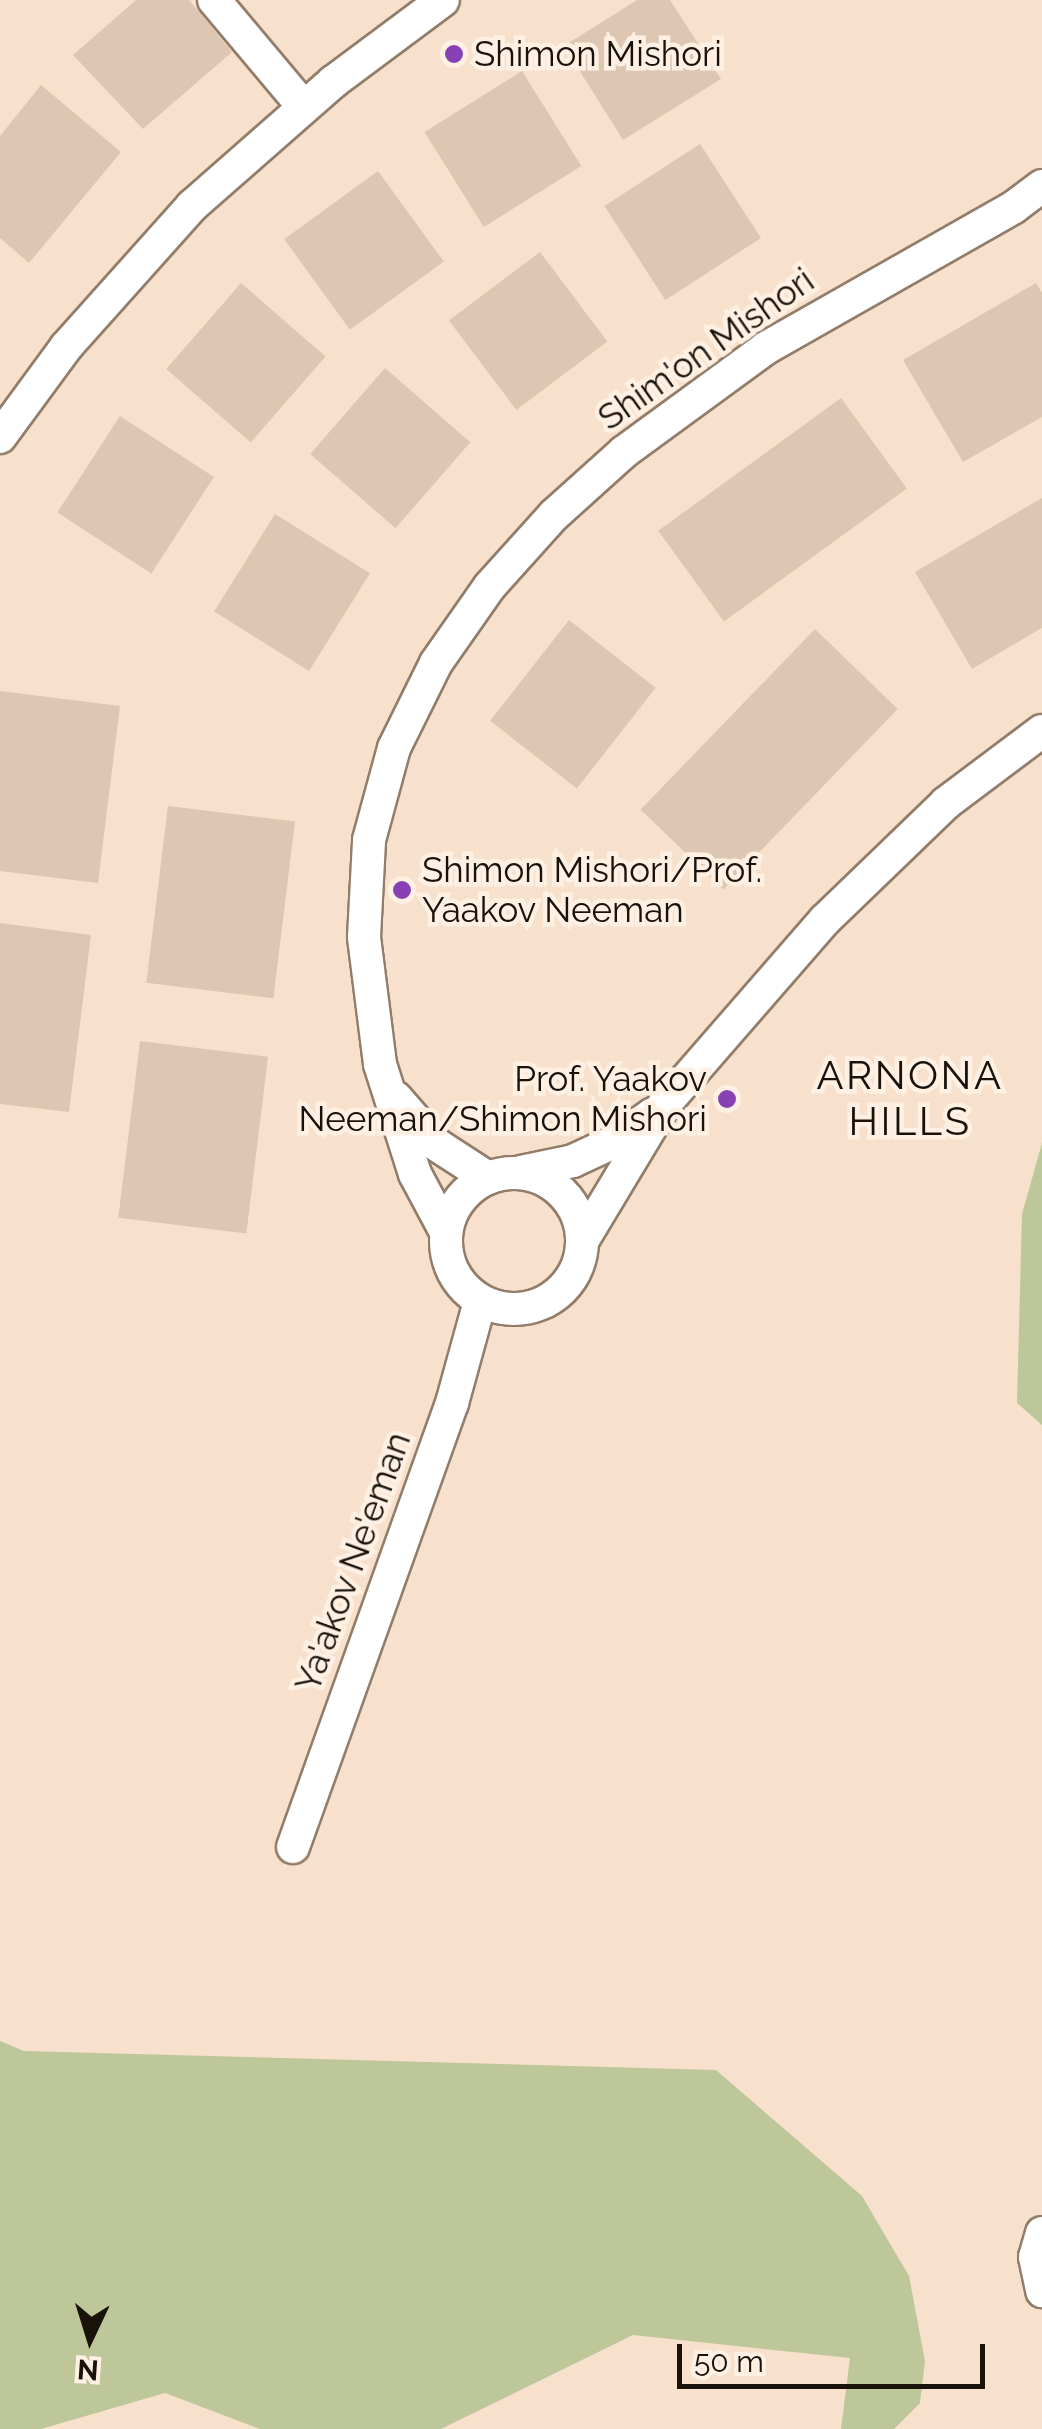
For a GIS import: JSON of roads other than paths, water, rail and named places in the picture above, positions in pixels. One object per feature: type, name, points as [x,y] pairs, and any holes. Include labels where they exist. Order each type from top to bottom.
[{"type":"street","points":[[214,0],[303,106]]},
{"type":"street","points":[[0,437],[127,275],[192,206],[303,106],[443,0]]},
{"type":"street","name":"Shim'on Mishori","points":[[446,1232],[415,1174],[387,1087],[377,1050],[364,937],[369,840],[394,748],[436,663],[490,586],[554,514],[696,396],[766,348],[1014,207],[1042,186]]},
{"type":"street","points":[[664,1105],[614,1142],[572,1161],[503,1175],[460,1199],[446,1232],[452,1272],[480,1301],[500,1309],[542,1305],[573,1278],[584,1238],[664,1105],[865,878],[976,778],[1042,731]]},
{"type":"street","name":"Shim'on Mishori","points":[[387,1087],[437,1145],[503,1175]]},
{"type":"street","points":[[503,1175],[538,1177],[570,1200],[584,1238]]},
{"type":"street","name":"Ya'akov Ne'eman","points":[[293,1847],[452,1403],[480,1301]]},
{"type":"street","points":[[1042,2233],[1036,2256],[1042,2291]]},
{"type":"place","name":"Shimon Mishori","points":[[454,54]]},
{"type":"place","name":"Shimon Mishori/Prof. Yaakov Neeman","points":[[402,890]]},
{"type":"place","name":"Prof. Yaakov Neeman/Shimon Mishori","points":[[727,1099]]},
{"type":"district","name":"ARNONA HILLS","points":[[910,1098]]}]
